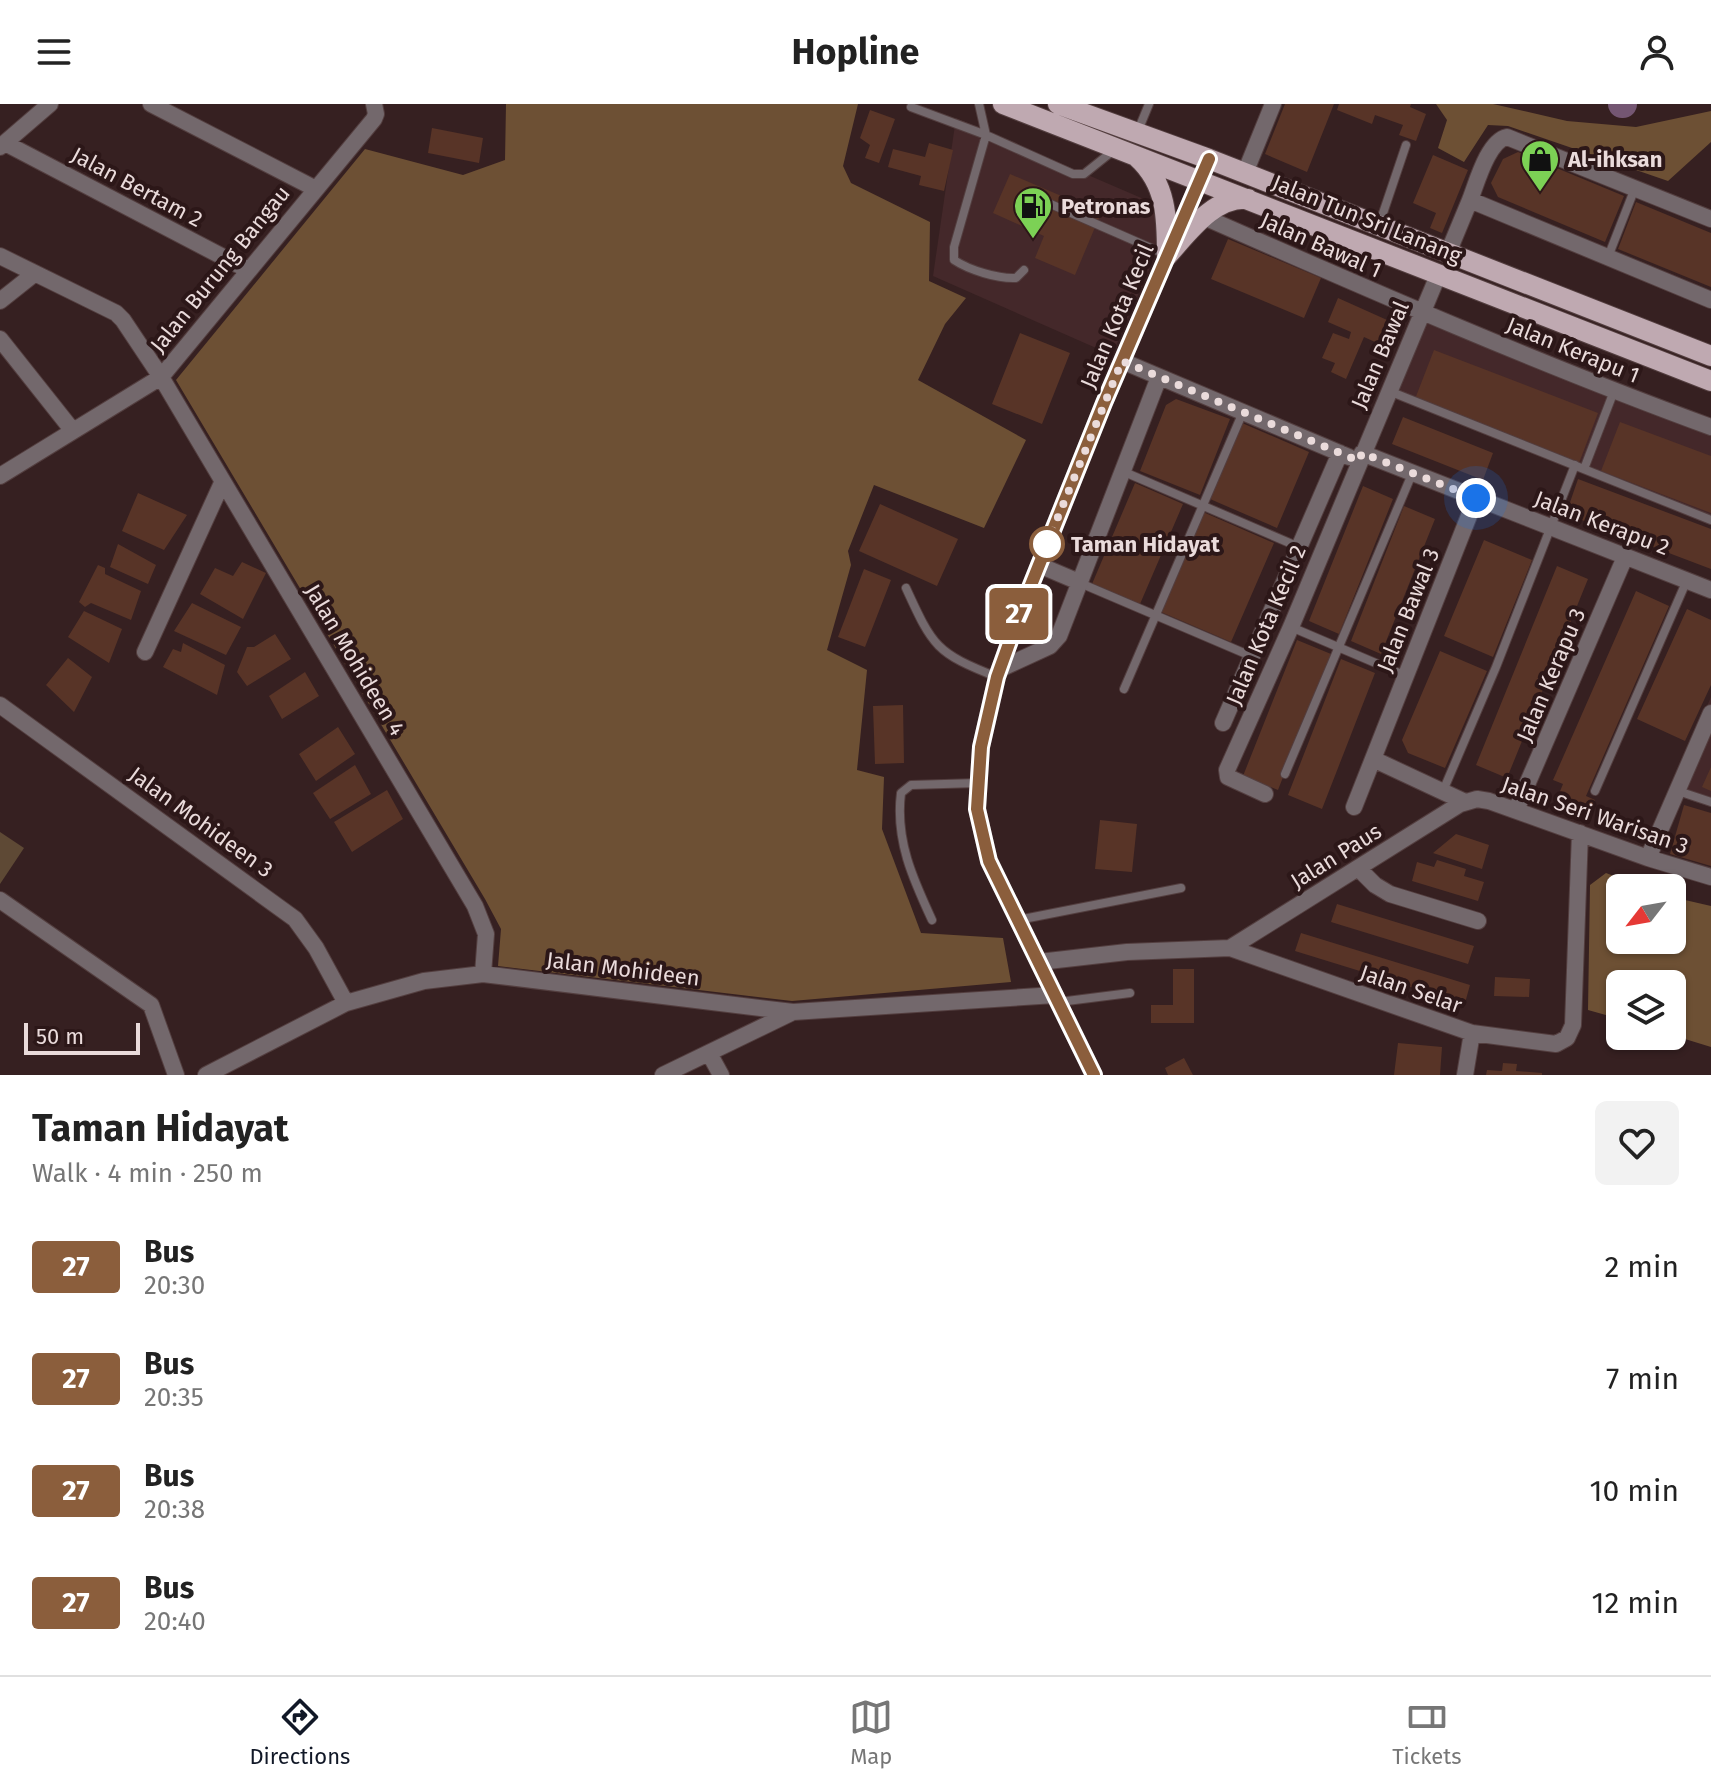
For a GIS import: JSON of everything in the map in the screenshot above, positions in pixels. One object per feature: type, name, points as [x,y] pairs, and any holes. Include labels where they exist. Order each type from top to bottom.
[{"type":"main road","name":"Jalan Tun Sri Lanang","points":[[1003,104],[1129,145],[1200,179],[1711,381]]},
{"type":"main road","name":"Jalan Tun Sri Lanang","points":[[1058,104],[1092,110],[1129,145],[1209,159],[1711,356]]},
{"type":"main road","points":[[1129,145],[1159,185],[1167,214],[1167,256]]},
{"type":"main road","points":[[1167,256],[1204,217],[1235,198],[1252,199]]},
{"type":"street","points":[[2,145],[50,104]]},
{"type":"street","points":[[151,104],[314,188]]},
{"type":"street","points":[[1245,173],[1273,104]]},
{"type":"street","name":"Jalan Burung Bangau","points":[[0,476],[161,377],[374,111]]},
{"type":"street","points":[[1448,253],[1492,146],[1507,137],[1711,219]]},
{"type":"street","name":"Jalan Bertam 2","points":[[2,145],[248,270]]},
{"type":"street","name":"Jalan Kota Kecil","points":[[1094,1075],[989,861],[977,809],[977,783],[987,715],[998,673],[1122,361],[1209,159]]},
{"type":"street","points":[[1470,200],[1711,300]]},
{"type":"street","name":"Jalan Bawal 1","points":[[1204,217],[1421,312]]},
{"type":"street","name":"Jalan Mohideen 4","points":[[0,256],[119,315],[161,377],[475,906],[486,934],[483,974]]},
{"type":"street","name":"Jalan Bawal","points":[[1361,457],[1439,273]]},
{"type":"street","points":[[0,301],[34,274]]},
{"type":"street","name":"Jalan Kerapu 1","points":[[1421,312],[1711,427]]},
{"type":"street","points":[[0,339],[73,431]]},
{"type":"street","points":[[1122,361],[1340,453],[1361,457],[1476,498]]},
{"type":"street","points":[[998,673],[1050,646],[1059,636],[1159,377]]},
{"type":"street","points":[[1223,723],[1340,453]]},
{"type":"street","name":"Jalan Kota Kecil 2","points":[[1265,794],[1228,777],[1226,773],[1291,627],[1361,457]]},
{"type":"street","points":[[145,652],[222,483]]},
{"type":"street","name":"Jalan Kerapu 2","points":[[1476,498],[1711,590]]},
{"type":"street","name":"Jalan Bawal 3","points":[[1354,807],[1476,498]]},
{"type":"street","name":"Jalan Kerapu 3","points":[[1516,810],[1625,557]]},
{"type":"street","points":[[1039,565],[1079,582]]},
{"type":"street","points":[[0,728],[4,707]]},
{"type":"street","name":"Jalan Mohideen 3","points":[[4,707],[295,919],[316,948],[346,1003]]},
{"type":"street","points":[[1648,858],[1711,713]]},
{"type":"street","points":[[1373,759],[1465,802]]},
{"type":"street","name":"Jalan Seri Warisan 3","points":[[1465,802],[1483,800],[1516,810],[1648,858],[1711,877]]},
{"type":"street","name":"Jalan Paus","points":[[1230,948],[1465,802]]},
{"type":"street","name":"Jalan Selar","points":[[1039,962],[1127,952],[1230,948],[1472,1033],[1549,1044],[1562,1042],[1571,1032],[1580,833]]},
{"type":"street","points":[[1358,868],[1375,885],[1390,894],[1478,921]]},
{"type":"street","points":[[0,900],[149,1003],[176,1075]]},
{"type":"street","name":"Jalan Mohideen","points":[[206,1075],[346,1003],[424,981],[483,974],[793,1012],[1057,998]]},
{"type":"street","points":[[663,1075],[793,1012]]},
{"type":"street","points":[[1465,1075],[1472,1033]]},
{"type":"street","points":[[709,1053],[721,1075]]},
{"type":"lane","points":[[979,104],[986,135],[954,247],[954,258],[962,265],[1005,278],[1016,278],[1024,270]]},
{"type":"lane","points":[[911,107],[986,135],[1076,175],[1088,171],[1129,145],[1149,104]]},
{"type":"lane","points":[[1378,226],[1406,145]]},
{"type":"lane","points":[[1608,257],[1635,188]]},
{"type":"lane","points":[[1039,199],[1167,256]]},
{"type":"lane","points":[[1388,390],[1711,520]]},
{"type":"lane","points":[[1443,791],[1551,526],[1614,391]]},
{"type":"lane","points":[[1124,689],[1243,412]]},
{"type":"lane","points":[[1122,471],[1299,547]]},
{"type":"lane","points":[[1285,774],[1412,474]]},
{"type":"lane","points":[[1595,791],[1687,580]]},
{"type":"lane","points":[[1079,582],[1252,657]]},
{"type":"lane","points":[[906,588],[922,623],[938,646],[955,660],[998,673]]},
{"type":"lane","points":[[1291,627],[1406,676]]},
{"type":"lane","points":[[932,920],[905,855],[901,793],[911,785],[977,783]]},
{"type":"lane","points":[[1677,791],[1711,802]]},
{"type":"lane","points":[[1017,920],[1181,888]]},
{"type":"lane","points":[[1057,998],[1130,993]]},
{"type":"shaded area","points":[[506,104],[858,104],[843,166],[851,183],[930,222],[929,281],[966,298],[945,324],[918,380],[1026,440],[984,528],[874,485],[848,551],[851,565],[827,650],[867,670],[857,770],[884,777],[882,829],[921,933],[1003,938],[1011,982],[792,1001],[498,966],[501,929],[485,899],[176,380],[365,149],[463,175],[505,160]]},
{"type":"shaded area","points":[[1436,104],[1493,104],[1567,121],[1636,127],[1711,111],[1711,142],[1668,181],[1508,126],[1488,125],[1464,162],[1438,148],[1447,120]]},
{"type":"shaded area","points":[[956,118],[1160,206],[1154,258],[1112,355],[933,276]]},
{"type":"shaded area","points":[[1417,304],[1711,420],[1711,524],[1382,392]]},
{"type":"shaded area","points":[[1711,697],[1711,805],[1669,793]]},
{"type":"shaded area","points":[[0,832],[24,848],[0,884]]},
{"type":"shaded area","points":[[1606,873],[1609,874],[1606,874],[1606,954],[1686,954],[1686,900],[1711,906],[1711,1047],[1686,1039],[1686,970],[1606,970],[1606,1015],[1588,1010],[1590,885]]},
{"type":"building","points":[[1285,104],[1334,104],[1307,172],[1265,154]]},
{"type":"building","points":[[1339,104],[1411,104],[1410,107],[1426,114],[1416,141],[1399,135],[1403,125],[1375,115],[1372,124],[1337,110]]},
{"type":"building","points":[[870,110],[895,119],[879,163],[865,158],[870,145],[860,138]]},
{"type":"building","points":[[432,128],[483,138],[479,163],[428,153]]},
{"type":"building","points":[[929,143],[953,150],[944,191],[919,185],[921,176],[888,167],[893,149],[925,157]]},
{"type":"building","points":[[1518,152],[1624,196],[1605,242],[1498,197],[1491,183],[1503,159]]},
{"type":"building","points":[[1433,155],[1468,170],[1442,233],[1430,228],[1436,213],[1413,203]]},
{"type":"building","points":[[1010,174],[1101,213],[1075,275],[1035,258],[1044,236],[993,213]]},
{"type":"building","points":[[1636,202],[1711,233],[1711,287],[1618,249]]},
{"type":"building","points":[[1228,239],[1321,278],[1304,318],[1211,279]]},
{"type":"building","points":[[1338,298],[1396,324],[1386,347],[1364,337],[1346,379],[1331,372],[1335,363],[1322,358],[1333,333],[1349,339],[1351,332],[1328,322]]},
{"type":"building","points":[[1020,333],[1070,353],[1042,424],[992,404]]},
{"type":"building","points":[[1434,350],[1598,413],[1579,463],[1415,399]]},
{"type":"building","points":[[1176,399],[1230,419],[1200,495],[1140,471],[1166,405]]},
{"type":"building","points":[[1403,417],[1493,453],[1483,480],[1392,444]]},
{"type":"building","points":[[1620,422],[1711,456],[1711,513],[1601,471]]},
{"type":"building","points":[[1242,423],[1309,452],[1277,528],[1210,499]]},
{"type":"building","points":[[1578,479],[1711,529],[1711,569],[1566,514]]},
{"type":"building","points":[[1135,483],[1183,504],[1140,604],[1092,584]]},
{"type":"building","points":[[1363,486],[1393,499],[1339,634],[1309,621]]},
{"type":"building","points":[[138,493],[187,515],[164,550],[122,531]]},
{"type":"building","points":[[880,504],[958,539],[937,586],[859,551]]},
{"type":"building","points":[[1404,506],[1435,519],[1381,654],[1351,641]]},
{"type":"building","points":[[1203,512],[1274,543],[1231,642],[1161,612]]},
{"type":"building","points":[[1484,540],[1532,560],[1493,657],[1444,636]]},
{"type":"building","points":[[118,544],[156,565],[148,584],[110,567]]},
{"type":"building","points":[[242,562],[266,573],[243,619],[200,594],[215,568],[233,576]]},
{"type":"building","points":[[98,565],[105,568],[105,574],[141,591],[131,620],[91,603],[85,607],[79,602]]},
{"type":"building","points":[[1557,566],[1588,579],[1507,778],[1476,765]]},
{"type":"building","points":[[864,569],[891,580],[865,647],[838,637]]},
{"type":"building","points":[[1636,591],[1669,606],[1586,796],[1595,800],[1586,821],[1554,806],[1563,784],[1553,780]]},
{"type":"building","points":[[192,603],[241,627],[226,655],[174,631]]},
{"type":"building","points":[[1687,609],[1711,620],[1711,685],[1685,741],[1637,719]]},
{"type":"building","points":[[84,611],[122,629],[109,663],[68,637]]},
{"type":"building","points":[[275,634],[291,659],[247,686],[237,672],[247,647],[254,647]]},
{"type":"building","points":[[1297,640],[1331,654],[1278,790],[1243,776]]},
{"type":"building","points":[[183,643],[225,665],[217,695],[163,667],[173,649],[181,652]]},
{"type":"building","points":[[1440,651],[1487,671],[1445,768],[1408,753],[1402,740]]},
{"type":"building","points":[[68,658],[92,677],[74,712],[46,685]]},
{"type":"building","points":[[1341,659],[1375,673],[1322,809],[1288,795]]},
{"type":"building","points":[[305,672],[319,696],[282,719],[269,696]]},
{"type":"building","points":[[903,705],[904,763],[875,764],[873,706]]},
{"type":"building","points":[[338,727],[355,754],[316,781],[299,754]]},
{"type":"building","points":[[355,765],[371,794],[330,819],[313,793]]},
{"type":"building","points":[[1711,767],[1711,791],[1702,787]]},
{"type":"building","points":[[387,790],[403,819],[352,852],[334,822]]},
{"type":"building","points":[[1684,805],[1711,813],[1711,866],[1670,854]]},
{"type":"building","points":[[1100,820],[1137,824],[1132,872],[1095,869]]},
{"type":"building","points":[[1456,834],[1489,845],[1482,869],[1433,853]]},
{"type":"building","points":[[1437,860],[1466,869],[1464,876],[1484,882],[1478,901],[1412,881],[1417,862],[1434,867]]},
{"type":"building","points":[[1337,904],[1474,946],[1468,964],[1331,922]]},
{"type":"building","points":[[1301,933],[1470,985],[1465,1003],[1407,986],[1406,991],[1387,985],[1389,980],[1295,951]]},
{"type":"building","points":[[1173,969],[1194,969],[1194,1023],[1151,1023],[1151,1005],[1173,1005]]},
{"type":"building","points":[[1495,977],[1530,979],[1529,997],[1494,996]]},
{"type":"building","points":[[1398,1043],[1442,1047],[1440,1075],[1394,1075]]},
{"type":"building","points":[[1184,1058],[1193,1075],[1168,1075],[1165,1068]]},
{"type":"building","points":[[1503,1063],[1517,1064],[1516,1071],[1542,1075],[1486,1075],[1487,1070],[1502,1071]]},
{"type":"bus line","name":"27","points":[[1094,1075],[989,861],[977,809],[981,747],[997,677],[1021,610],[1104,403],[1209,159]]},
{"type":"place","name":"Al-ihksan","points":[[1540,193]]},
{"type":"place","name":"Petronas","points":[[1033,240]]},
{"type":"place","name":"Taman Hidayat","points":[[1047,544]]},
{"type":"route","points":[[1047,544],[1122,361],[1359,461],[1362,453],[1476,498]]}]
